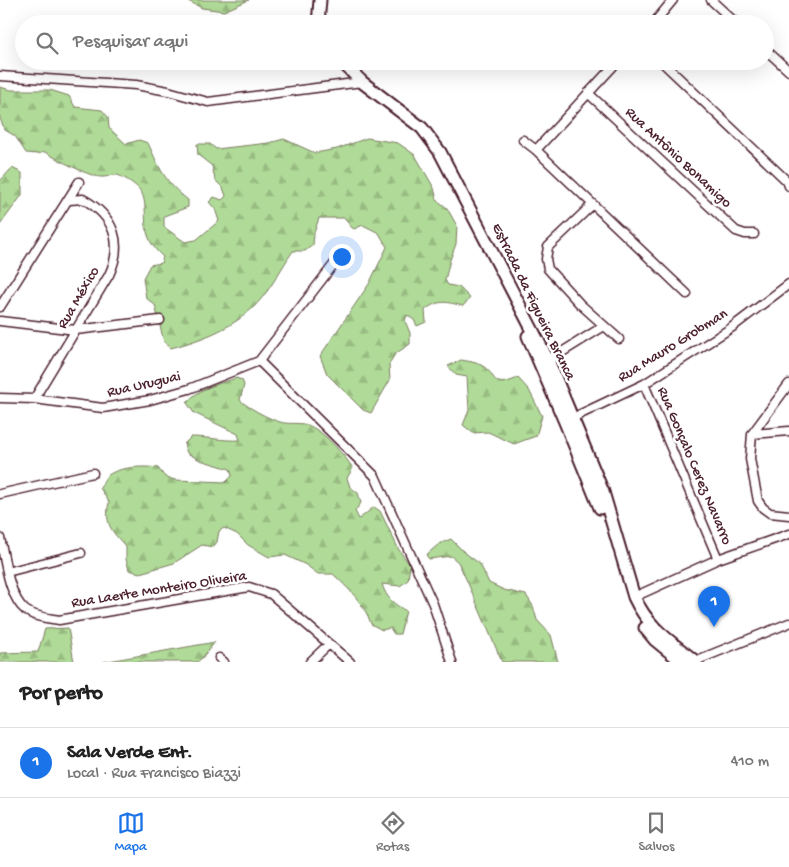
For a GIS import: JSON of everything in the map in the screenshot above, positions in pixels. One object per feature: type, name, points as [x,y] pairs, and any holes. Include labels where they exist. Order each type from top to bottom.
[{"type":"main road","points":[[319,15],[320,0]]},
{"type":"main road","name":"Estrada da Figueira Branca","points":[[350,70],[362,82],[422,128],[440,152],[510,285],[569,420],[603,492],[634,597],[647,621],[695,662]]},
{"type":"main road","points":[[569,420],[629,600],[639,621],[655,640],[682,662]]},
{"type":"street","points":[[660,15],[673,0]]},
{"type":"street","points":[[711,0],[727,15]]},
{"type":"street","points":[[774,57],[789,71]]},
{"type":"street","points":[[536,150],[610,70]]},
{"type":"street","points":[[670,70],[787,181],[789,186]]},
{"type":"street","points":[[0,76],[136,85],[168,91],[208,102],[362,82]]},
{"type":"street","name":"Rua Antônio Bonamigo","points":[[588,93],[736,231],[754,234]]},
{"type":"street","points":[[523,140],[536,150],[592,206],[687,294]]},
{"type":"street","points":[[0,307],[79,182]]},
{"type":"street","name":"Rua México","points":[[34,399],[114,265],[114,235],[112,226],[106,216],[83,199],[69,200]]},
{"type":"street","points":[[592,206],[548,247],[546,259],[548,269],[618,339]]},
{"type":"street","points":[[341,255],[260,361],[375,476],[433,604],[452,662]]},
{"type":"street","name":"Rua Mauro Grobman","points":[[569,420],[644,384],[731,328],[789,284]]},
{"type":"street","points":[[0,321],[76,330],[160,320]]},
{"type":"street","points":[[545,364],[604,326]]},
{"type":"street","name":"Rua Uruguai","points":[[0,398],[34,399],[103,408],[150,400],[189,389],[260,361]]},
{"type":"street","name":"Rua Gonçalo Cerez Navarro","points":[[644,384],[718,559]]},
{"type":"street","points":[[789,384],[752,434],[750,459],[758,501],[770,513],[789,515]]},
{"type":"street","points":[[752,434],[789,431]]},
{"type":"street","points":[[0,494],[93,473]]},
{"type":"street","points":[[634,597],[718,559],[789,534]]},
{"type":"street","name":"Rua Laerte Monteiro Oliveira","points":[[0,538],[6,572],[17,599],[26,610],[39,616],[59,620],[249,587],[271,594],[350,662]]},
{"type":"street","points":[[6,572],[81,553]]},
{"type":"street","points":[[695,662],[789,624]]},
{"type":"street","points":[[310,662],[329,644]]},
{"type":"green space","points":[[186,0],[249,0],[224,11],[202,8]]},
{"type":"green space","points":[[0,87],[11,90],[50,90],[69,96],[75,107],[102,110],[108,117],[109,128],[126,144],[139,140],[148,143],[168,180],[188,200],[188,207],[164,216],[164,227],[185,242],[196,240],[219,221],[215,209],[209,202],[214,197],[222,200],[226,196],[223,188],[215,180],[212,166],[198,155],[197,144],[210,144],[216,149],[269,143],[284,139],[315,153],[337,149],[367,138],[398,143],[415,155],[434,188],[437,200],[447,208],[457,226],[456,244],[445,280],[448,285],[459,287],[470,298],[463,306],[443,302],[435,304],[425,310],[426,322],[417,326],[414,320],[407,315],[405,321],[410,333],[410,344],[395,354],[389,364],[390,380],[371,413],[363,410],[327,374],[320,356],[369,284],[387,247],[379,233],[363,225],[354,229],[345,218],[319,218],[314,233],[313,245],[305,251],[293,251],[270,288],[242,317],[208,336],[171,348],[164,342],[155,305],[146,298],[143,278],[150,265],[161,263],[163,257],[154,247],[148,236],[144,201],[140,191],[133,184],[119,176],[103,177],[89,174],[45,152],[37,154],[26,153],[15,136],[5,130],[0,119]]},
{"type":"green space","points":[[12,168],[22,173],[22,195],[0,225],[0,181]]},
{"type":"green space","points":[[461,360],[481,365],[498,382],[518,378],[529,390],[542,416],[536,436],[514,444],[488,432],[473,433],[463,425],[469,410],[467,377],[456,375],[448,366]]},
{"type":"green space","points":[[236,378],[242,380],[244,385],[240,400],[243,403],[274,420],[285,423],[306,424],[312,427],[340,451],[353,468],[347,478],[350,487],[358,493],[361,503],[355,511],[359,519],[374,507],[380,511],[399,550],[410,565],[408,580],[400,586],[382,584],[391,600],[406,611],[400,634],[394,634],[390,628],[382,630],[371,624],[360,603],[333,574],[318,574],[306,565],[285,555],[269,557],[248,545],[237,534],[224,528],[219,531],[217,542],[213,547],[202,545],[174,563],[140,573],[129,570],[126,559],[126,547],[113,532],[108,522],[109,502],[100,488],[105,478],[111,473],[124,469],[146,467],[158,468],[165,477],[175,480],[226,482],[232,476],[230,469],[200,460],[187,453],[184,444],[191,437],[240,440],[238,434],[194,413],[187,403],[203,390]]},
{"type":"green space","points":[[451,539],[480,564],[489,583],[504,590],[526,595],[533,606],[537,620],[551,635],[558,662],[502,662],[458,562],[451,556],[429,559],[426,555],[439,544]]},
{"type":"green space","points":[[68,628],[74,662],[0,662],[0,653],[38,652],[45,629]]},
{"type":"green space","points":[[215,642],[197,662],[103,662]]},
{"type":"place","name":"Sala Verde Ent.","points":[[714,627]]}]
